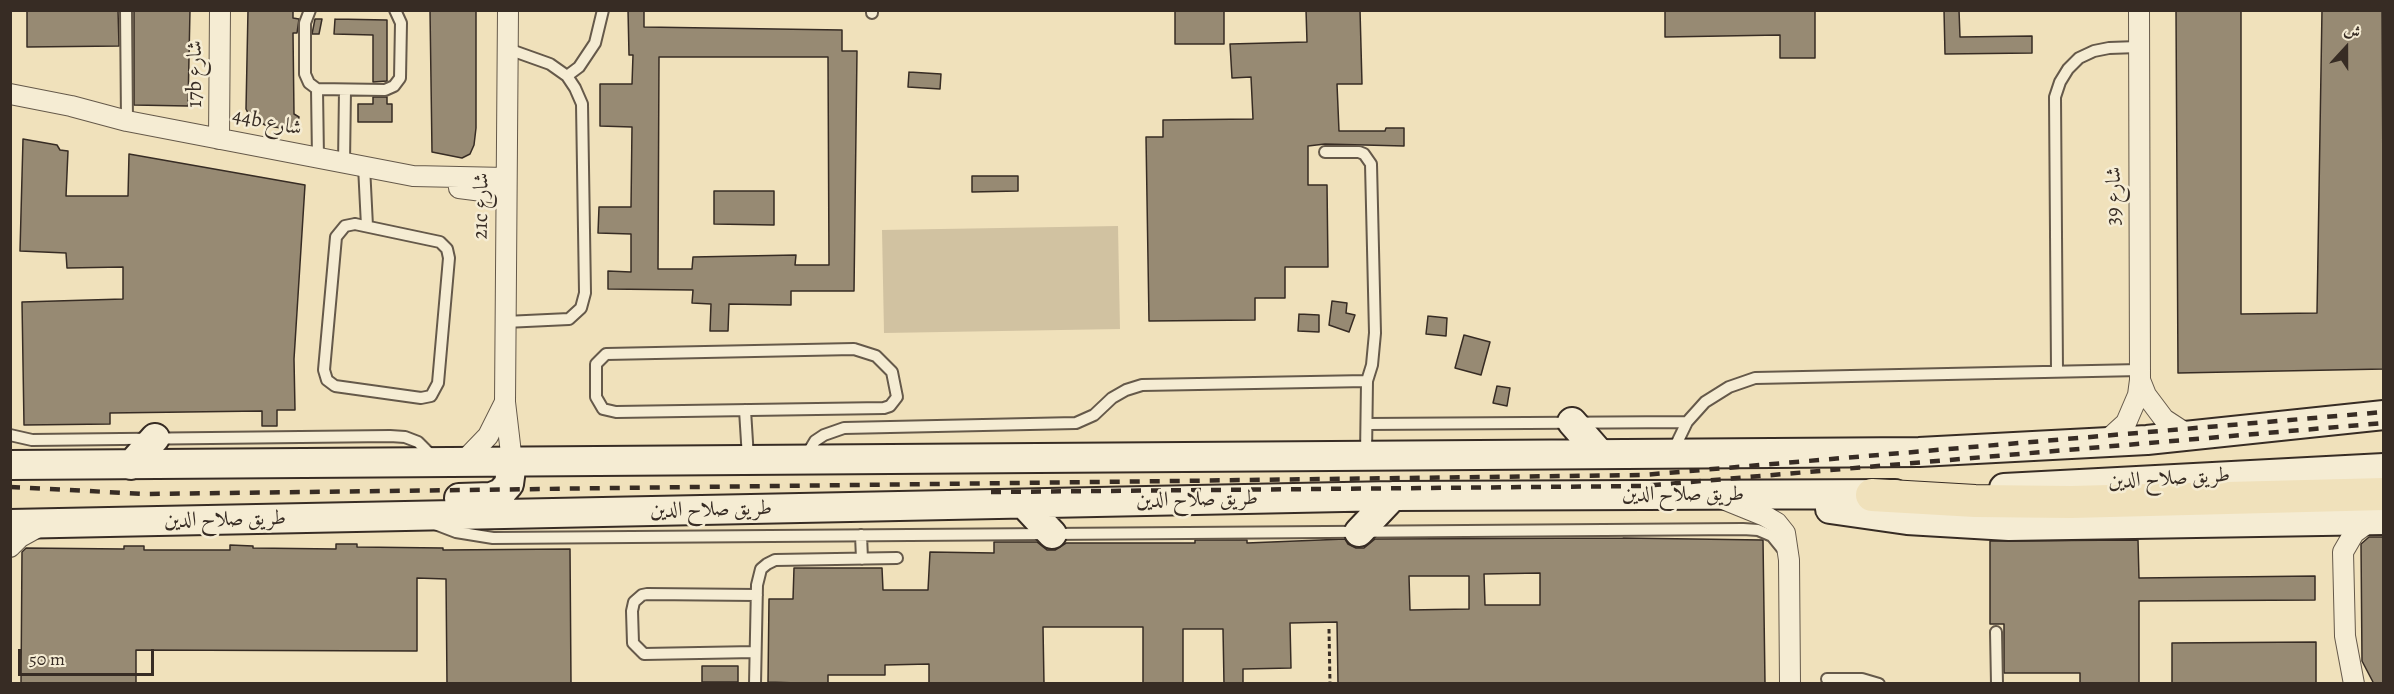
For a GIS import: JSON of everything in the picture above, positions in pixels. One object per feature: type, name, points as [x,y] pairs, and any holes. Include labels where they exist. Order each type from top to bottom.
[{"type":"main road","name":"طريق صلاح الدين","points":[[23,466],[1919,452],[2104,443],[2384,415]]},
{"type":"main road","points":[[1572,422],[1600,454]]},
{"type":"main road","points":[[131,465],[155,438]]},
{"type":"main road","points":[[170,521],[187,511],[225,501],[491,497],[501,493],[509,484],[512,462]]},
{"type":"main road","points":[[10,480],[23,466]]},
{"type":"main road","name":"طريق صلاح الدين","points":[[10,524],[1393,496],[1872,495],[2384,468]]},
{"type":"main road","points":[[1757,495],[1857,513],[1958,524],[2009,526],[2307,522],[2380,511]]},
{"type":"main road","points":[[1872,495],[1975,501],[2380,511]]},
{"type":"main road","points":[[1359,532],[1393,496]]},
{"type":"main road","points":[[1024,504],[1052,534]]},
{"type":"street","name":"17b شارع","points":[[219,139],[220,10]]},
{"type":"street","name":"21c شارع","points":[[508,10],[505,402],[512,462]]},
{"type":"street","name":"شارع 39","points":[[2104,443],[2126,423],[2138,395],[2140,375],[2139,10]]},
{"type":"street","name":"44b شارع","points":[[10,94],[71,106],[120,120]]},
{"type":"street","name":"44b شارع","points":[[10,103],[120,120],[413,176],[506,186]]},
{"type":"street","name":"شارع 39","points":[[2140,375],[2146,395],[2164,419],[2190,436]]},
{"type":"street","name":"21c شارع","points":[[449,463],[488,436],[505,402]]},
{"type":"street","points":[[1712,495],[1765,516],[1777,523],[1785,533],[1789,560],[1790,684]]},
{"type":"street","points":[[2354,684],[2345,636],[2343,552],[2354,533],[2380,511]]},
{"type":"street","points":[[2307,522],[2331,537],[2343,552]]},
{"type":"street","points":[[10,547],[32,528],[47,523]]},
{"type":"lane","points":[[120,120],[126,10]]},
{"type":"lane","points":[[310,10],[305,22],[305,74],[309,84],[317,89],[345,90],[385,90],[398,83],[401,23],[395,10]]},
{"type":"lane","points":[[567,76],[579,67],[595,43],[603,10]]},
{"type":"lane","points":[[2056,371],[2055,97],[2068,69],[2079,58],[2094,51],[2109,48],[2138,47]]},
{"type":"lane","points":[[505,322],[569,319],[576,315],[585,301],[582,104],[567,76],[550,64],[508,48]]},
{"type":"lane","points":[[317,89],[318,158]]},
{"type":"lane","points":[[344,163],[345,90]]},
{"type":"lane","points":[[1325,152],[1359,152],[1364,154],[1371,164],[1375,341],[1367,381],[1366,455]]},
{"type":"lane","points":[[364,166],[367,226]]},
{"type":"lane","points":[[355,224],[367,226],[440,242],[448,254],[438,383],[435,393],[426,398],[335,386],[325,375],[336,237],[345,226],[355,224]]},
{"type":"lane","points":[[854,350],[876,356],[885,363],[892,372],[897,391],[895,402],[884,408],[745,410],[609,412],[603,409],[596,397],[596,364],[606,354],[854,350]]},
{"type":"lane","points":[[1672,453],[1687,422],[1705,402],[1729,387],[1755,378],[2056,371],[2140,375]]},
{"type":"lane","points":[[804,460],[815,441],[844,428],[1076,423],[1094,415],[1119,394],[1142,385],[1367,381]]},
{"type":"lane","points":[[745,410],[748,461]]},
{"type":"lane","points":[[1366,424],[1687,422]]},
{"type":"lane","points":[[10,435],[32,440],[405,437],[418,442],[449,463]]},
{"type":"lane","points":[[422,516],[439,526],[456,532],[493,538],[1743,529],[1773,536],[1789,560]]},
{"type":"lane","points":[[861,535],[862,559]]},
{"type":"lane","points":[[755,684],[757,595],[761,569],[775,560],[897,558]]},
{"type":"lane","points":[[755,652],[644,654],[633,643],[633,607],[638,598],[647,594],[757,595]]},
{"type":"lane","points":[[1996,632],[1997,684]]},
{"type":"lane","points":[[1827,679],[1862,679],[1878,684]]},
{"type":"path","points":[[1329,629],[1330,684]]},
{"type":"shaded area","points":[[1118,226],[1120,329],[884,333],[882,230]]},
{"type":"building","points":[[27,10],[118,10],[119,46],[27,47]]},
{"type":"building","points":[[134,10],[190,10],[188,106],[134,105]]},
{"type":"building","points":[[248,10],[293,10],[293,18],[299,19],[297,33],[293,33],[294,114],[299,117],[296,130],[267,126],[250,117],[246,109]]},
{"type":"building","points":[[430,10],[476,10],[476,128],[474,145],[470,154],[462,158],[432,152]]},
{"type":"building","points":[[628,10],[644,10],[644,27],[842,30],[842,51],[857,51],[854,291],[791,291],[791,305],[729,304],[728,331],[710,331],[711,304],[692,303],[693,290],[608,289],[608,271],[631,272],[631,234],[598,233],[599,207],[631,207],[632,127],[600,126],[600,84],[632,84],[633,55],[629,55]],"holes":[[[659,57],[828,57],[829,265],[795,265],[796,255],[693,257],[692,269],[658,269]]]},
{"type":"building","points":[[1175,10],[1224,10],[1224,44],[1175,44]]},
{"type":"building","points":[[1306,10],[1360,10],[1362,84],[1337,84],[1339,131],[1385,131],[1386,128],[1404,128],[1404,146],[1325,144],[1308,146],[1308,185],[1327,185],[1328,267],[1285,267],[1285,298],[1255,298],[1255,320],[1149,321],[1146,137],[1163,137],[1163,120],[1253,119],[1251,77],[1232,78],[1230,44],[1307,42]]},
{"type":"building","points":[[1665,10],[1815,10],[1815,58],[1780,58],[1780,35],[1665,37]]},
{"type":"building","points":[[1944,10],[1959,10],[1960,37],[2032,36],[2032,53],[1945,54]]},
{"type":"building","points":[[2176,10],[2241,10],[2241,314],[2317,313],[2322,10],[2382,10],[2384,369],[2178,373]]},
{"type":"building","points":[[315,19],[322,19],[319,34],[312,34]]},
{"type":"building","points":[[335,19],[387,20],[387,81],[373,82],[373,35],[334,34]]},
{"type":"building","points":[[909,72],[941,74],[940,89],[908,87]]},
{"type":"building","points":[[373,97],[387,97],[387,104],[392,104],[392,122],[358,122],[358,104],[373,104]]},
{"type":"building","points":[[23,139],[57,145],[60,150],[68,151],[66,196],[128,196],[129,154],[305,185],[294,359],[295,410],[277,410],[277,426],[262,426],[262,411],[110,413],[110,424],[24,425],[22,302],[123,299],[123,267],[67,268],[66,253],[20,251]]},
{"type":"building","points":[[972,176],[1018,176],[1018,191],[972,192]]},
{"type":"building","points":[[714,191],[774,191],[774,225],[714,224]]},
{"type":"building","points":[[1332,301],[1347,303],[1346,313],[1355,315],[1349,332],[1329,325]]},
{"type":"building","points":[[1299,314],[1319,315],[1319,332],[1298,331]]},
{"type":"building","points":[[1428,316],[1447,318],[1446,336],[1426,334]]},
{"type":"building","points":[[1464,335],[1490,342],[1481,375],[1455,368]]},
{"type":"building","points":[[1497,386],[1510,388],[1507,406],[1493,403]]},
{"type":"building","points":[[2369,537],[2384,537],[2384,684],[2374,684],[2362,661],[2361,544]]},
{"type":"building","points":[[1345,539],[1348,544],[1356,548],[1364,548],[1375,539],[1763,540],[1765,684],[1338,684],[1337,622],[1290,623],[1291,668],[1243,669],[1243,684],[1224,684],[1223,629],[1183,629],[1183,684],[1143,684],[1143,627],[1043,627],[1044,684],[929,684],[929,664],[885,665],[885,675],[828,675],[828,684],[768,682],[769,599],[793,599],[794,568],[882,568],[883,590],[928,590],[930,552],[994,553],[994,542],[1037,542],[1047,550],[1055,550],[1066,543],[1195,543],[1195,540],[1247,540],[1247,543]],"holes":[[[1540,573],[1540,605],[1485,605],[1484,574]],[[1409,576],[1469,576],[1469,609],[1410,610]]]},
{"type":"building","points":[[2138,540],[2139,578],[2315,576],[2315,600],[2139,601],[2139,684],[2080,684],[2080,673],[2004,673],[2004,624],[1990,624],[1990,541]]},
{"type":"building","points":[[336,544],[357,544],[357,547],[443,548],[443,550],[570,549],[571,684],[447,684],[446,579],[417,578],[417,651],[136,650],[136,684],[21,684],[22,552],[26,548],[124,549],[124,546],[144,546],[144,550],[230,550],[230,545],[253,546],[253,548],[336,549]]},
{"type":"building","points":[[2316,642],[2316,684],[2172,684],[2172,643]]},
{"type":"building","points":[[702,666],[738,666],[738,682],[702,682]]},
{"type":"railway","points":[[10,487],[146,494],[1643,475],[2384,412]]},
{"type":"railway","points":[[991,492],[1643,486],[2384,423]]}]
